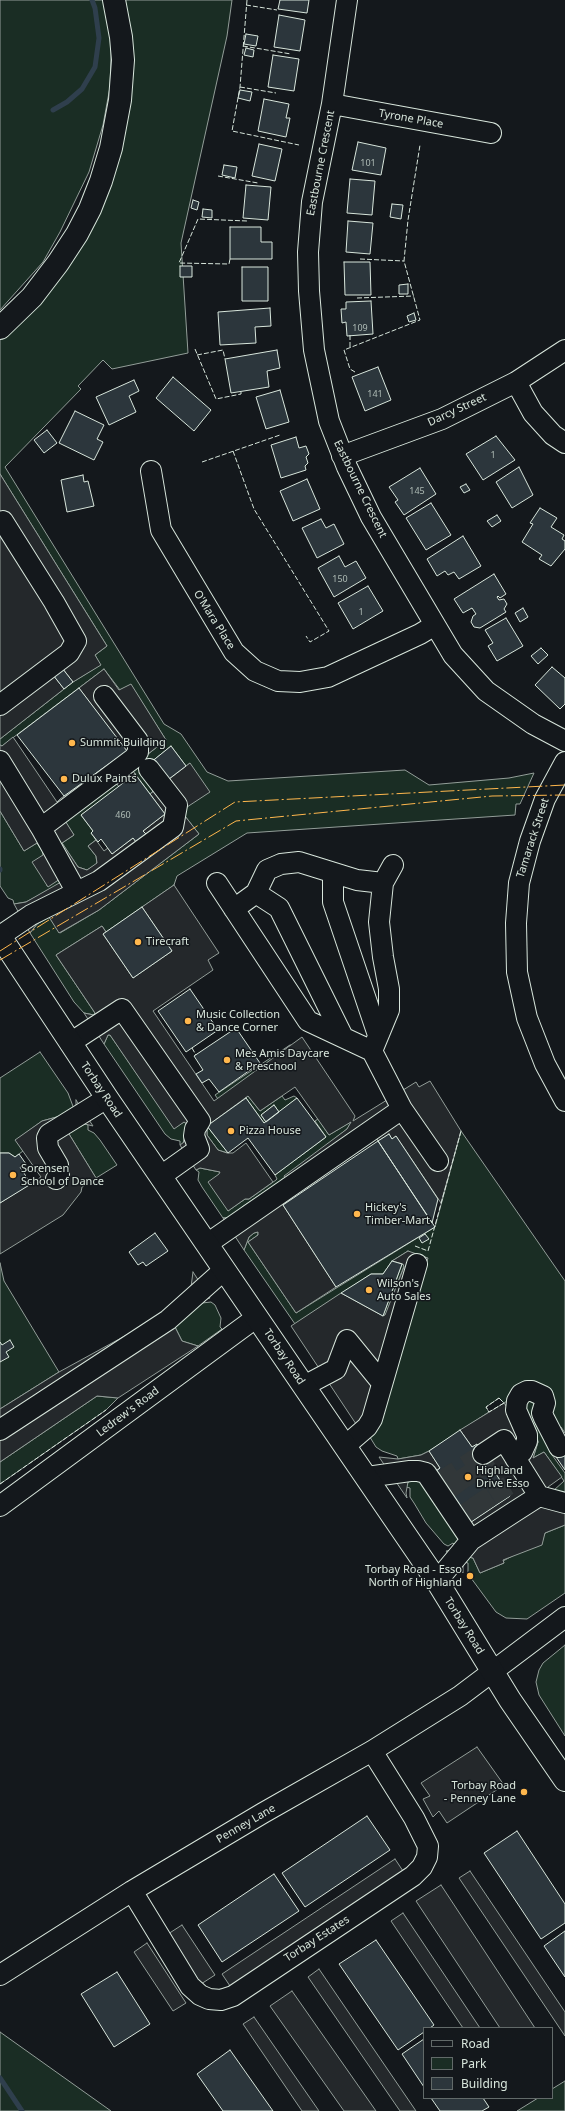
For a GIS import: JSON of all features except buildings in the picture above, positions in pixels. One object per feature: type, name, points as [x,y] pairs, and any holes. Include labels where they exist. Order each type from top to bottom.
[{"type":"main road","points":[[0,328],[32,297],[58,263],[87,216],[101,181],[111,148],[120,100],[123,60],[121,37],[114,0]]},
{"type":"main road","name":"Torbay Road","points":[[0,936],[70,1044],[437,1581],[492,1672],[565,1780]]},
{"type":"street","name":"Eastbourne Crescent","points":[[347,0],[332,104],[320,158],[310,218],[309,291],[314,350],[320,386],[329,421],[342,456],[372,517],[454,655],[486,691],[533,724],[565,742]]},
{"type":"street","name":"Tyrone Place","points":[[332,104],[491,133]]},
{"type":"street","name":"Darcy Street","points":[[342,456],[442,419],[516,382],[565,350]]},
{"type":"street","points":[[516,382],[533,413],[553,435],[565,443]]},
{"type":"street","name":"O'Mara Place","points":[[151,471],[161,530],[190,581],[234,652],[255,671],[278,681],[300,682],[328,677],[420,634],[435,625]]},
{"type":"street","points":[[0,524],[3,522],[11,534],[58,609],[76,641],[69,653],[0,705]]},
{"type":"street","points":[[41,828],[134,758],[138,752],[138,741],[104,696]]},
{"type":"street","points":[[0,761],[41,828],[76,892]]},
{"type":"street","name":"Tamarack Street","points":[[565,762],[545,799],[530,841],[519,883],[516,923],[517,972],[527,1018],[544,1064],[565,1101]]},
{"type":"street","points":[[0,936],[31,915],[99,881],[173,827],[177,805],[150,769]]},
{"type":"street","points":[[234,909],[256,893],[267,870],[281,864],[299,862],[357,880],[384,883]]},
{"type":"street","points":[[375,1043],[389,1010],[389,989],[382,957],[379,922],[384,883],[393,865]]},
{"type":"street","points":[[333,873],[333,902],[375,1043],[402,1109],[438,1161]]},
{"type":"street","points":[[216,882],[308,1021],[343,1037],[375,1043]]},
{"type":"street","points":[[256,893],[278,908],[343,1037]]},
{"type":"street","points":[[70,1044],[122,1009],[200,1121],[195,1129],[194,1136],[199,1149],[161,1176]]},
{"type":"street","points":[[56,1179],[59,1175],[59,1170],[58,1165],[48,1148],[47,1138],[49,1134],[107,1098]]},
{"type":"street","points":[[207,1244],[402,1109]]},
{"type":"street","points":[[345,1446],[367,1426],[372,1419],[417,1264]]},
{"type":"street","points":[[0,1430],[168,1320],[224,1270]]},
{"type":"street","name":"Ledrew's Road","points":[[0,1506],[257,1317]]},
{"type":"street","points":[[304,1386],[336,1369],[347,1340],[382,1383]]},
{"type":"street","points":[[515,1458],[527,1441],[527,1435],[516,1410],[517,1401],[521,1394],[527,1391],[532,1391],[543,1396],[545,1403],[542,1413],[559,1447]]},
{"type":"street","points":[[483,1454],[504,1440],[540,1496]]},
{"type":"street","points":[[367,1477],[418,1471],[426,1473],[438,1484],[491,1518]]},
{"type":"street","points":[[437,1581],[491,1518],[540,1496],[565,1503]]},
{"type":"street","name":"Penney Lane","points":[[0,1975],[132,1891],[263,1813],[372,1751],[460,1696],[565,1618]]},
{"type":"street","name":"Torbay Estates","points":[[132,1891],[190,1986],[200,1995],[209,1999],[221,2000],[233,1996],[413,1876],[422,1867],[427,1857],[428,1846],[414,1818],[372,1751]]},
{"type":"green space","points":[[0,0],[104,0],[112,26],[110,87],[103,125],[89,172],[60,232],[43,262],[0,310]]},
{"type":"green space","points":[[123,0],[232,0],[227,36],[181,243],[188,353],[112,369],[103,360],[78,386],[81,389],[5,467],[164,724],[181,734],[207,772],[228,781],[405,770],[429,785],[509,778],[534,773],[520,804],[516,804],[515,815],[247,833],[177,876],[174,885],[106,932],[102,926],[56,955],[95,1013],[94,1015],[84,1013],[74,1002],[30,933],[37,924],[49,917],[60,933],[99,910],[199,834],[181,811],[190,763],[186,766],[171,746],[150,763],[157,787],[150,794],[133,771],[117,784],[119,787],[81,815],[93,831],[91,833],[96,840],[88,846],[96,856],[97,864],[87,870],[78,867],[62,843],[74,835],[64,820],[166,740],[131,685],[120,690],[104,669],[2,746],[0,745],[0,739],[73,682],[100,665],[95,655],[107,646],[0,474],[0,339],[17,325],[109,184]]},
{"type":"green space","points":[[0,811],[24,851],[37,843],[43,852],[47,886],[60,879],[60,884],[26,902],[14,904],[13,900],[8,898],[0,886]]},
{"type":"green space","points":[[108,1035],[110,1035],[174,1128],[184,1122],[187,1124],[183,1144],[180,1145],[180,1141],[171,1139],[165,1134],[104,1044]]},
{"type":"green space","points":[[290,1045],[218,1099],[215,1095]]},
{"type":"green space","points":[[40,1052],[68,1093],[74,1109],[64,1115],[42,1121],[16,1140],[23,1151],[15,1157],[9,1153],[0,1153],[0,1078]]},
{"type":"green space","points":[[248,1096],[260,1111],[282,1096],[285,1100],[294,1096],[297,1098],[279,1112],[274,1105],[261,1115],[266,1122],[264,1123],[246,1098]]},
{"type":"green space","points":[[318,1119],[329,1135],[352,1121],[347,1129],[243,1210],[228,1218],[223,1218],[198,1180],[199,1172],[196,1170],[200,1168],[220,1172],[228,1211],[245,1199],[249,1199],[276,1180],[275,1175],[326,1137],[315,1121]]},
{"type":"green space","points":[[85,1124],[88,1125],[88,1130],[94,1133],[100,1140],[117,1165],[96,1178],[69,1134],[69,1132]]},
{"type":"green space","points":[[207,1126],[228,1153],[218,1150],[207,1135]]},
{"type":"green space","points":[[461,1131],[565,1281],[565,1433],[561,1427],[558,1429],[550,1416],[551,1398],[510,1399],[504,1403],[499,1398],[486,1407],[489,1412],[429,1451],[421,1455],[398,1459],[397,1456],[382,1451],[376,1447],[368,1434],[408,1251],[392,1261],[383,1274],[371,1274],[295,1324],[244,1250],[249,1237],[258,1232],[258,1235],[248,1242],[296,1313],[435,1227]]},
{"type":"green space","points":[[0,1263],[4,1281],[59,1372],[0,1409]]},
{"type":"green space","points":[[402,1264],[404,1266],[386,1314],[383,1316]]},
{"type":"green space","points":[[201,1301],[202,1303],[211,1302],[215,1305],[221,1318],[220,1327],[222,1329],[198,1346],[182,1341],[173,1323]]},
{"type":"green space","points":[[97,1396],[118,1398],[106,1410],[0,1484],[0,1462]]},
{"type":"green space","points":[[526,1400],[537,1400],[550,1452],[565,1473],[565,1493],[553,1491],[564,1481],[544,1452],[533,1458],[538,1442],[537,1436],[523,1403]]},
{"type":"green space","points":[[413,1479],[420,1480],[460,1539],[456,1546],[453,1543],[448,1546],[444,1544],[426,1523],[410,1497],[410,1488],[406,1487],[408,1482]]},
{"type":"green space","points":[[565,1525],[565,1593],[527,1619],[506,1618],[496,1612],[471,1578],[473,1576],[470,1573],[468,1574],[468,1563],[464,1562],[468,1557],[473,1558],[480,1573],[504,1563],[503,1561],[542,1540],[545,1533]]},
{"type":"green space","points":[[565,1645],[565,1736],[539,1695],[536,1682],[539,1670],[543,1663]]},
{"type":"green space","points":[[0,2032],[111,2111],[0,2111]]},
{"type":"green space","points":[[565,2081],[565,2111],[517,2111],[536,2099],[553,2099],[553,2088]]},
{"type":"shaded area","points":[[0,474],[107,646],[95,655],[101,665],[73,682],[59,664],[50,671],[64,689],[0,739]]},
{"type":"shaded area","points":[[104,669],[119,690],[131,684],[166,740],[64,819],[74,835],[62,843],[78,867],[87,870],[97,863],[96,856],[88,846],[96,840],[104,851],[108,848],[112,854],[133,838],[136,841],[146,834],[143,831],[165,814],[150,794],[190,763],[210,792],[181,811],[199,834],[99,910],[59,933],[49,917],[37,924],[30,933],[14,904],[26,902],[61,882],[60,879],[48,887],[32,862],[43,855],[43,852],[37,843],[24,851],[0,811],[0,745],[2,746],[13,737],[57,802],[126,751],[79,688]]},
{"type":"shaded area","points":[[174,885],[219,953],[208,960],[213,970],[153,1011],[214,1101],[302,1037],[355,1116],[353,1121],[416,1082],[419,1087],[430,1081],[461,1131],[441,1203],[396,1136],[392,1139],[389,1134],[378,1141],[376,1137],[294,1191],[290,1200],[283,1205],[336,1287],[296,1313],[248,1242],[258,1235],[258,1232],[249,1237],[244,1250],[223,1218],[228,1218],[243,1210],[242,1207],[285,1178],[284,1176],[347,1129],[351,1122],[329,1135],[295,1087],[260,1111],[248,1096],[207,1126],[207,1135],[218,1150],[227,1153],[233,1153],[246,1143],[273,1182],[249,1199],[245,1199],[228,1211],[208,1182],[220,1172],[200,1168],[196,1170],[180,1145],[184,1142],[187,1124],[184,1122],[174,1129],[110,1035],[108,1035],[104,1044],[84,1013],[94,1015],[95,1013],[56,955],[102,926],[106,932],[103,934],[133,978],[172,951],[142,907]]},
{"type":"shaded area","points":[[76,1100],[93,1126],[85,1124],[78,1126],[69,1132],[69,1134],[96,1178],[82,1187],[81,1192],[63,1215],[0,1254],[0,1203],[41,1177],[15,1140],[42,1121],[64,1115],[76,1106]]},
{"type":"shaded area","points":[[408,1251],[428,1258],[377,1421],[356,1424],[291,1326],[341,1293],[383,1316],[385,1315],[404,1267],[403,1264],[392,1261]]},
{"type":"shaded area","points":[[193,1272],[210,1298],[201,1301],[173,1323],[182,1341],[198,1346],[118,1398],[97,1396],[0,1462],[0,1409],[59,1372],[165,1314],[191,1287]]},
{"type":"shaded area","points":[[504,1403],[512,1414],[534,1429],[538,1442],[533,1458],[544,1452],[562,1477],[548,1487],[549,1489],[565,1493],[565,1525],[545,1533],[542,1545],[503,1560],[504,1563],[480,1573],[473,1558],[468,1557],[463,1564],[463,1573],[446,1551],[452,1550],[460,1539],[420,1480],[413,1479],[408,1482],[406,1493],[407,1498],[379,1457],[398,1459],[421,1455],[429,1451],[440,1468],[434,1472],[468,1524],[510,1496],[477,1445],[472,1447],[460,1430]]},
{"type":"shaded area","points":[[477,1747],[504,1785],[447,1823],[439,1811],[433,1817],[423,1799],[430,1796],[421,1783]]},
{"type":"shaded area","points":[[395,1859],[403,1871],[230,1986],[222,1974]]},
{"type":"shaded area","points":[[470,1871],[565,2012],[565,2036],[459,1878]]},
{"type":"shaded area","points":[[441,1885],[534,2027],[499,2027],[416,1901]]},
{"type":"shaded area","points":[[403,1913],[479,2027],[462,2027],[391,1921]]},
{"type":"shaded area","points":[[182,1925],[215,1975],[201,1984],[168,1934]]},
{"type":"shaded area","points":[[147,1943],[186,2003],[173,2011],[134,1952]]},
{"type":"shaded area","points":[[319,1969],[416,2111],[400,2111],[308,1977]]},
{"type":"shaded area","points":[[292,1991],[376,2111],[344,2111],[270,2006]]},
{"type":"shaded area","points":[[254,2017],[319,2111],[302,2111],[243,2024]]},
{"type":"waterway","points":[[53,110],[67,102],[82,89],[95,67],[99,38],[95,8],[92,0]]},
{"type":"waterway","points":[[0,2078],[22,2111]]},
{"type":"tunnel","points":[[440,1482],[483,1454]]},
{"type":"tunnel","points":[[479,1457],[505,1499]]},
{"type":"tunnel","points":[[461,1468],[488,1510]]},
{"type":"tunnel","points":[[445,1479],[473,1520]]},
{"type":"fence","points":[[247,0],[240,87],[232,131],[299,145]]},
{"type":"fence","points":[[246,5],[277,10]]},
{"type":"fence","points":[[243,46],[291,54]]},
{"type":"fence","points":[[240,87],[276,93]]},
{"type":"fence","points":[[355,372],[350,369],[344,350],[420,320],[404,261],[408,220],[420,145]]},
{"type":"fence","points":[[218,176],[258,183]]},
{"type":"fence","points":[[230,259],[229,264],[179,263],[198,219],[247,221]]},
{"type":"fence","points":[[360,259],[404,261]]},
{"type":"fence","points":[[357,298],[414,296]]},
{"type":"fence","points":[[350,335],[350,347]]},
{"type":"fence","points":[[195,349],[216,399],[241,394],[241,392]]},
{"type":"fence","points":[[197,355],[223,350],[225,359]]},
{"type":"fence","points":[[202,462],[280,435]]},
{"type":"fence","points":[[233,451],[254,509],[329,631],[310,642],[306,636]]},
{"type":"fence","points":[[192,1048],[196,1055]]},
{"type":"fence","points":[[415,1246],[428,1251],[461,1131]]},
{"type":"fence","points":[[499,1398],[504,1403],[489,1412],[486,1407],[499,1398]]},
{"type":"fence","points":[[0,1484],[106,1410]]},
{"type":"power","points":[[0,951],[235,802],[565,785]]},
{"type":"power","points":[[0,960],[236,821],[492,796],[565,795]]},
{"type":"place","name":"Summit Building","points":[[72,743]]},
{"type":"place","name":"Dulux Paints","points":[[64,779]]},
{"type":"place","name":"Tirecraft","points":[[138,942]]},
{"type":"place","name":"Music Collection & Dance Corner","points":[[188,1021]]},
{"type":"place","name":"Mes Amis Daycare & Preschool","points":[[227,1060]]},
{"type":"place","name":"Pizza House","points":[[231,1131]]},
{"type":"place","name":"Sorensen School of Dance","points":[[13,1175]]},
{"type":"place","name":"Hickey's Timber-Mart","points":[[357,1214]]},
{"type":"place","name":"Wilson's Auto Sales","points":[[369,1290]]},
{"type":"place","name":"Highland Drive Esso","points":[[468,1477]]},
{"type":"place","name":"Torbay Road - Esso North of Highland","points":[[470,1576]]},
{"type":"place","name":"Torbay Road - Penney Lane","points":[[524,1792]]}]
